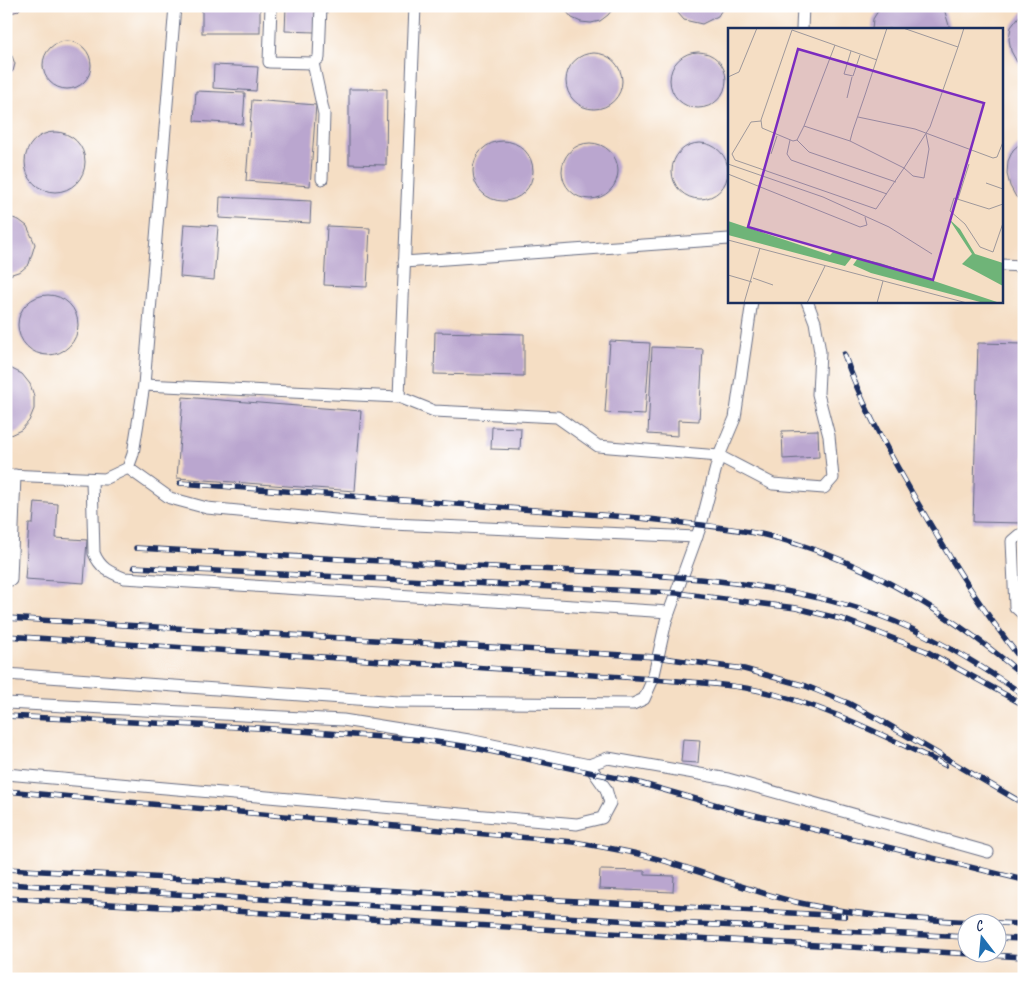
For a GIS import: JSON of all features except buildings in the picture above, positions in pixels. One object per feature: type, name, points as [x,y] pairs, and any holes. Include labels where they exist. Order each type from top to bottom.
[{"type":"lane","points":[[11,580],[11,475],[106,480],[128,468],[133,454],[144,385],[175,6]]},
{"type":"lane","points":[[271,6],[269,62],[313,63],[319,58],[321,6]]},
{"type":"lane","points":[[399,397],[415,6]]},
{"type":"lane","points":[[802,28],[803,6]]},
{"type":"lane","points":[[313,63],[324,114],[322,179]]},
{"type":"lane","points":[[404,262],[728,239]]},
{"type":"lane","points":[[1002,265],[1024,266]]},
{"type":"lane","points":[[6,674],[398,702],[632,704],[644,699],[653,679],[656,657],[669,612],[697,537],[719,456],[735,418],[752,302]]},
{"type":"lane","points":[[144,385],[399,397],[434,411],[557,417],[598,446],[719,456],[773,484],[824,488],[833,478],[829,436],[818,394],[820,352],[815,322],[807,302]]},
{"type":"lane","points":[[128,468],[170,498],[207,508],[367,523],[697,537]]},
{"type":"lane","points":[[92,479],[94,552],[98,564],[109,572],[124,578],[669,612]]},
{"type":"lane","points":[[1024,534],[1019,535],[1012,541],[1015,607],[1024,615]]},
{"type":"lane","points":[[6,703],[343,720],[468,740],[589,765],[608,758],[728,779],[988,852]]},
{"type":"lane","points":[[6,774],[577,824],[602,818],[610,803],[606,789],[589,765]]},
{"type":"railway","points":[[844,354],[872,420],[920,507],[976,598],[1024,663]]},
{"type":"railway","points":[[180,483],[640,518],[718,527],[765,535],[801,545],[836,558],[902,590],[965,630],[1024,676]]},
{"type":"railway","points":[[136,548],[638,574],[735,583],[783,590],[829,600],[875,614],[914,630],[952,650],[1024,695]]},
{"type":"railway","points":[[134,567],[677,593],[796,608],[845,620],[926,651],[1024,705]]},
{"type":"railway","points":[[6,618],[656,657],[744,669],[806,686],[848,703],[1019,801]]},
{"type":"railway","points":[[6,636],[653,679],[739,687],[776,695],[826,711],[874,731],[945,765]]},
{"type":"railway","points":[[6,716],[259,728],[422,740],[470,747],[636,782],[738,811],[1024,880]]},
{"type":"railway","points":[[6,791],[574,842],[650,857],[755,891],[805,904],[847,912],[890,917],[958,921]]},
{"type":"railway","points":[[6,869],[845,916]]},
{"type":"railway","points":[[6,884],[632,921],[958,937]]},
{"type":"railway","points":[[6,898],[1024,957]]},
{"type":"railway","points":[[1008,923],[1024,924]]},
{"type":"railway","points":[[1008,938],[1024,939]]}]
